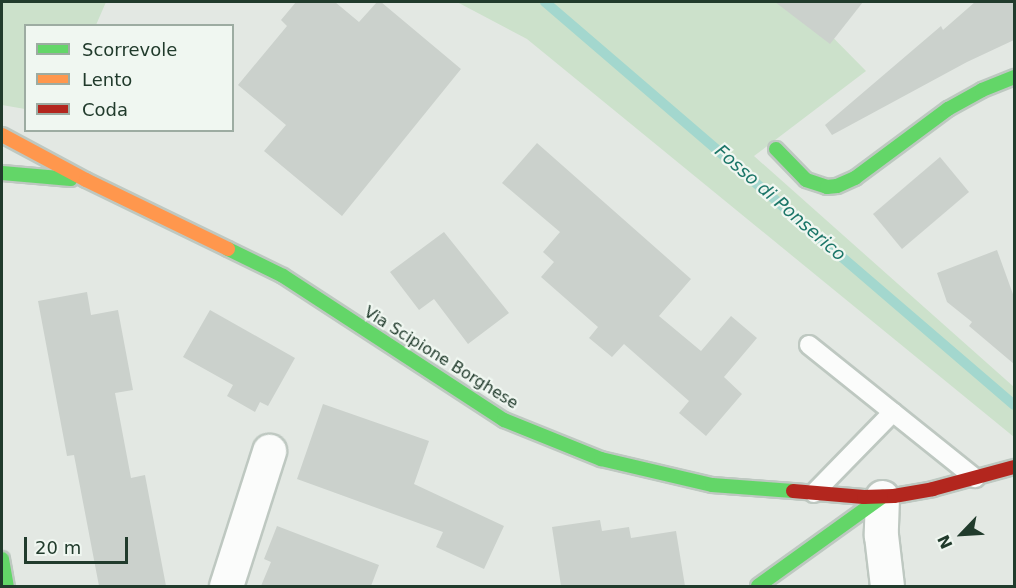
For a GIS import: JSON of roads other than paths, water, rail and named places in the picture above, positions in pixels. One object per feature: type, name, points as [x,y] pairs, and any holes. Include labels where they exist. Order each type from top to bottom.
[{"type":"main road","points":[[776,149],[806,180],[827,187],[837,186],[855,178],[948,109],[1014,76]]},
{"type":"main road","name":"Via Scipione Borghese","points":[[2,135],[86,180],[283,276],[504,420],[601,459],[712,485],[882,497],[933,489],[1014,467]]},
{"type":"main road","name":"Via Scipione Borghese","points":[[2,173],[86,180]]},
{"type":"main road","points":[[758,586],[882,497]]},
{"type":"main road","points":[[2,559],[7,586]]},
{"type":"street","points":[[226,586],[269,451]]},
{"type":"street","points":[[882,497],[881,535],[887,586]]},
{"type":"lane","points":[[809,345],[975,478]]},
{"type":"lane","points":[[814,493],[893,412]]},
{"type":"waterway","name":"Fosso di Ponserico","points":[[545,2],[1014,405]]}]
